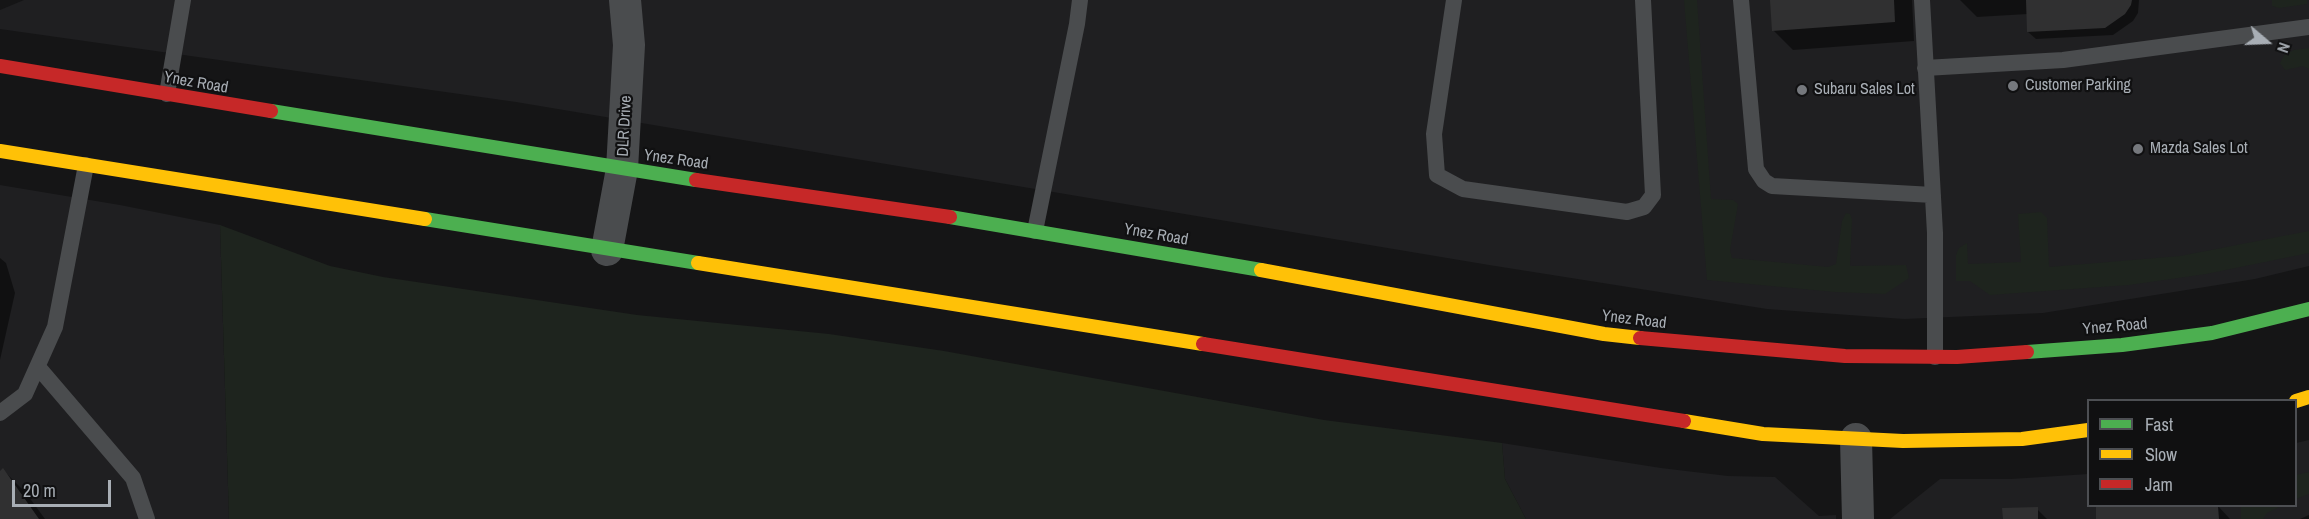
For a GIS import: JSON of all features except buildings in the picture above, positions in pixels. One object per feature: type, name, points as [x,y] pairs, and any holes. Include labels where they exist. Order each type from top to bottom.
[{"type":"main road","name":"Ynez Road","points":[[0,66],[622,169],[1035,231],[1292,275],[1604,334],[1775,352],[1845,356],[1957,357],[2122,345],[2212,333],[2309,309]]},
{"type":"main road","points":[[0,152],[1763,434],[1903,441],[2022,439],[2087,430]]},
{"type":"street","name":"DLR Drive","points":[[607,250],[622,169],[628,45],[625,0]]},
{"type":"street","points":[[1856,439],[1858,519]]},
{"type":"lane","points":[[167,94],[183,0]]},
{"type":"lane","points":[[1035,231],[1080,0]]},
{"type":"lane","points":[[1454,0],[1434,134],[1437,175],[1463,189],[1627,212],[1644,207],[1653,195],[1643,0]]},
{"type":"lane","points":[[1741,0],[1756,169],[1764,180],[1772,186],[1933,195]]},
{"type":"lane","points":[[1922,0],[1933,195],[1935,357]]},
{"type":"lane","points":[[1925,68],[2063,60],[2309,27]]},
{"type":"lane","points":[[0,413],[25,394],[55,327],[86,165]]},
{"type":"lane","points":[[38,368],[133,478],[147,519]]},
{"type":"shaded area","points":[[24,0],[2309,0],[2309,266],[2255,279],[2043,313],[1904,319],[1767,309],[1489,265],[516,102],[0,29],[0,10]]},
{"type":"shaded area","points":[[1684,0],[1697,0],[1711,199],[1733,200],[1738,204],[1730,250],[1732,258],[1828,267],[1836,264],[1842,221],[1846,213],[1850,214],[1852,220],[1850,266],[1906,265],[1909,278],[1885,294],[1835,292],[1707,280]]},
{"type":"shaded area","points":[[2272,0],[2307,0],[2307,4],[2279,8],[2272,6]]},
{"type":"shaded area","points":[[2309,48],[2309,69],[2303,66],[2285,70],[2280,63],[2285,54]]},
{"type":"shaded area","points":[[0,185],[220,225],[229,519],[0,519]]},
{"type":"shaded area","points":[[2041,212],[2047,218],[2049,267],[2180,256],[2309,231],[2309,253],[2206,274],[2129,285],[1990,295],[1970,281],[1956,281],[1956,255],[1959,248],[1967,243],[1968,264],[2021,262],[2018,214]]},
{"type":"shaded area","points":[[220,225],[330,266],[383,277],[637,315],[829,334],[944,351],[1324,420],[1502,443],[1505,479],[1526,519],[229,519]]},
{"type":"shaded area","points":[[2309,440],[2309,519],[1890,519],[1940,479],[2011,479],[2087,474],[2087,507],[2297,507],[2297,443]]},
{"type":"shaded area","points":[[1502,443],[1661,468],[1728,476],[1775,477],[1819,516],[1836,515],[1836,519],[1526,519],[1505,479]]},
{"type":"shaded area","points":[[2309,472],[2309,494],[2297,499],[2297,475]]},
{"type":"shaded area","points":[[2241,507],[2279,507],[2267,513],[2263,519],[2241,519]]},
{"type":"traffic: fast","points":[[271,111],[696,180]]},
{"type":"traffic: fast","points":[[950,217],[1261,270]]},
{"type":"traffic: fast","points":[[425,219],[698,263]]},
{"type":"traffic: fast","points":[[2027,352],[2122,345],[2212,333],[2309,309]]},
{"type":"traffic: slow","points":[[0,151],[425,219]]},
{"type":"traffic: slow","points":[[698,263],[1203,344]]},
{"type":"traffic: slow","points":[[1261,270],[1604,334],[1640,338]]},
{"type":"traffic: slow","points":[[2297,401],[2309,397]]},
{"type":"traffic: slow","points":[[1684,421],[1763,434],[1903,441],[2022,439],[2087,430]]},
{"type":"traffic: jam","points":[[0,66],[271,111]]},
{"type":"traffic: jam","points":[[696,180],[950,217]]},
{"type":"traffic: jam","points":[[1640,338],[1845,356],[1957,357],[2027,352]]},
{"type":"traffic: jam","points":[[1203,344],[1684,421]]},
{"type":"place","name":"Customer Parking","points":[[2013,86]]},
{"type":"place","name":"Subaru Sales Lot","points":[[1802,90]]},
{"type":"place","name":"Mazda Sales Lot","points":[[2138,149]]}]
